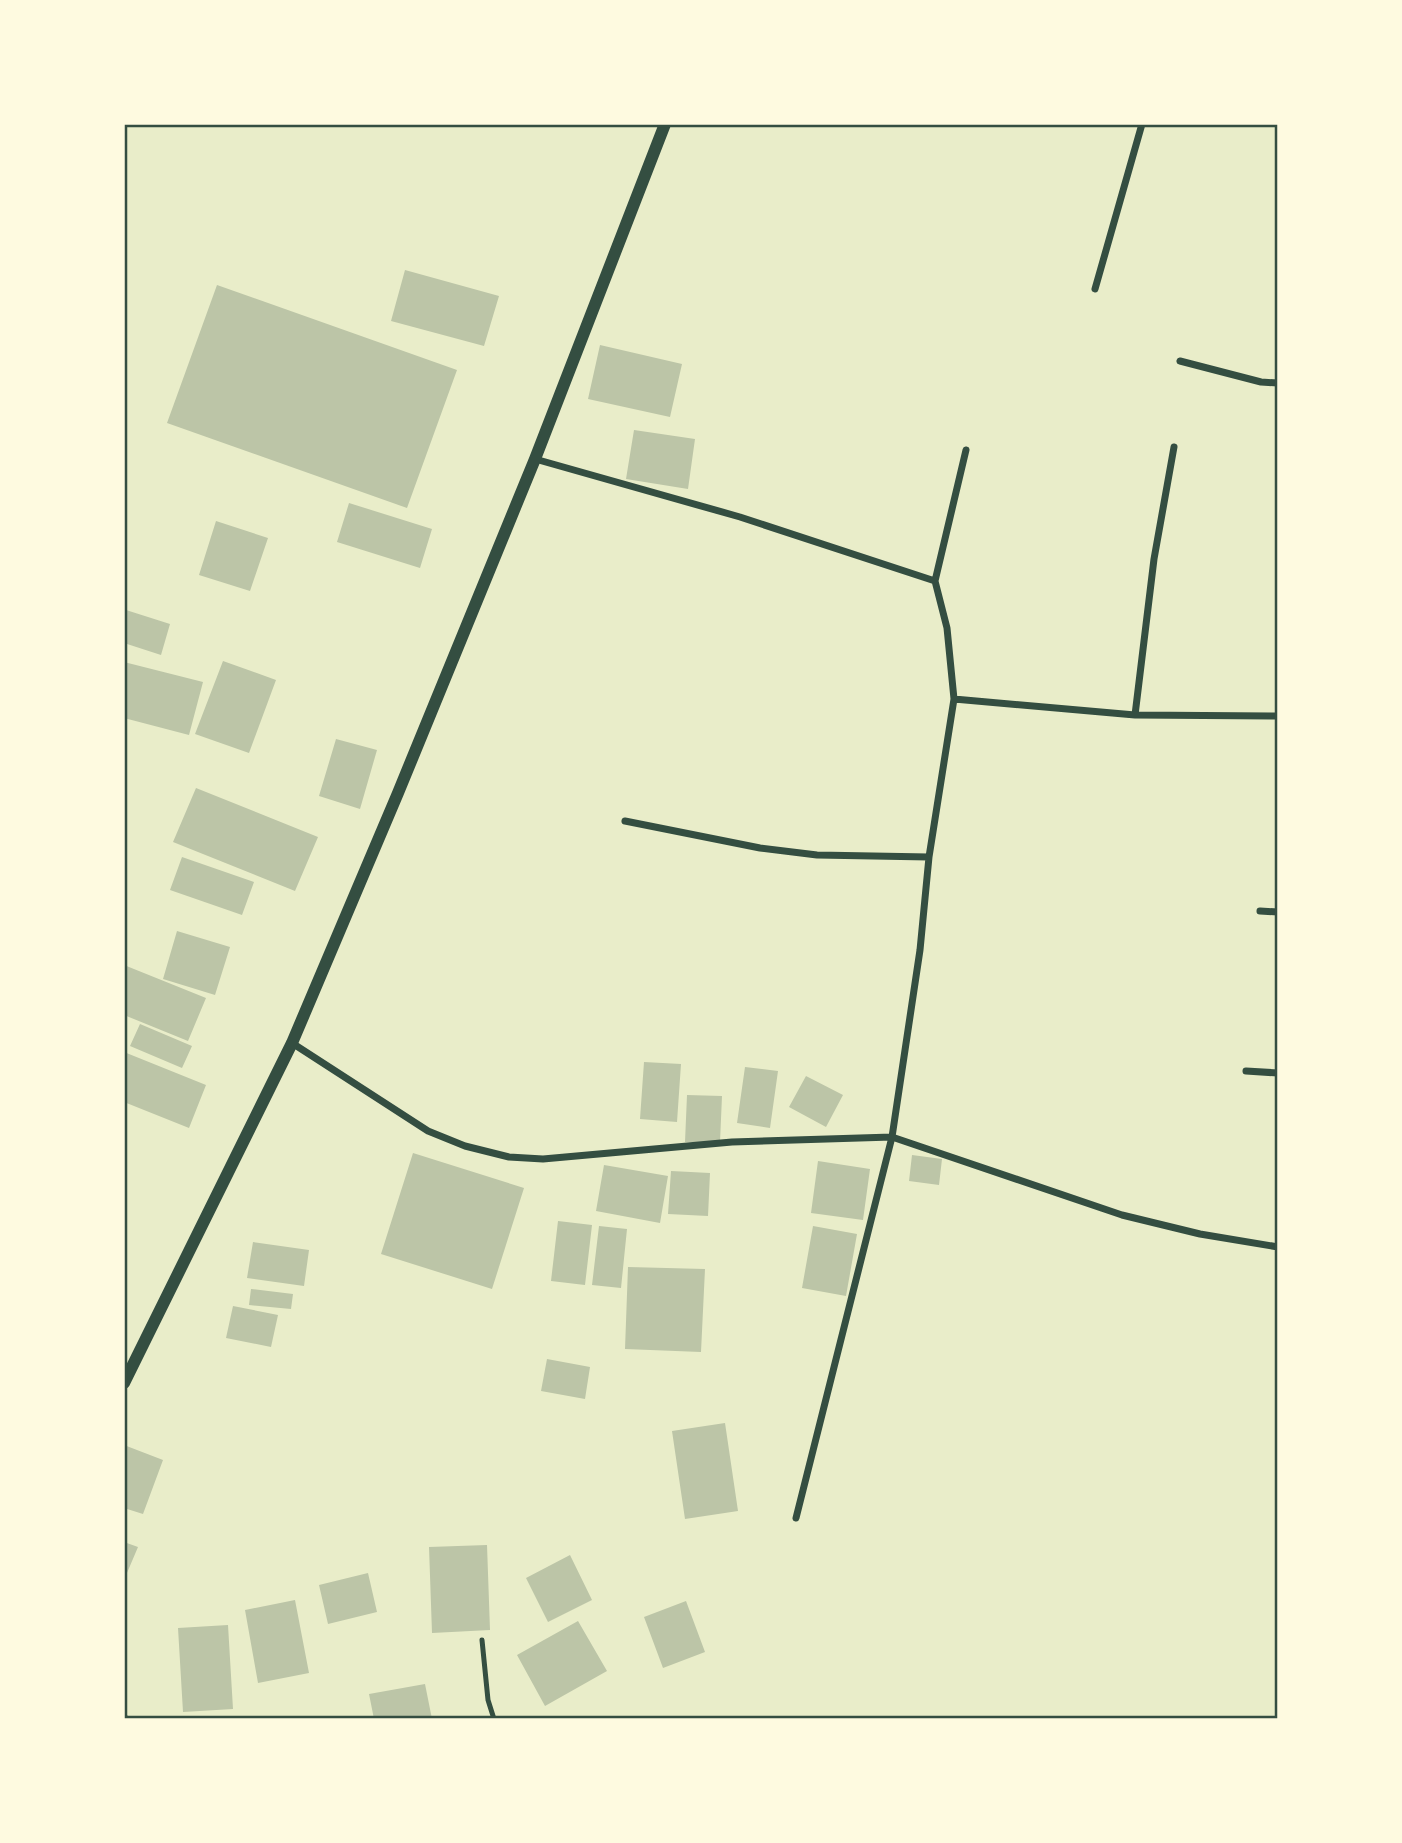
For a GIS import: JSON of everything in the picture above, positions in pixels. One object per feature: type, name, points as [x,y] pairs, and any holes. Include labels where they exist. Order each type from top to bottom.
[{"type":"street","points":[[124,1383],[292,1043],[535,459],[665,124]]},
{"type":"street","points":[[1095,289],[1142,124]]},
{"type":"street","points":[[1180,361],[1261,382],[1278,383]]},
{"type":"street","points":[[1135,715],[1154,559],[1174,447]]},
{"type":"street","points":[[796,1518],[892,1137],[920,950],[929,857],[954,699],[947,628],[935,581],[965,450]]},
{"type":"street","points":[[535,459],[740,517],[935,581]]},
{"type":"street","points":[[954,699],[1135,715],[1278,716]]},
{"type":"street","points":[[625,821],[760,848],[817,855],[929,857]]},
{"type":"street","points":[[1260,911],[1278,912]]},
{"type":"street","points":[[292,1043],[428,1131],[465,1146],[509,1157],[543,1159],[732,1142],[892,1137],[1122,1214],[1200,1234],[1278,1247]]},
{"type":"street","points":[[1246,1071],[1278,1073]]},
{"type":"lane","points":[[482,1640],[488,1700],[494,1719]]},
{"type":"building","points":[[405,270],[499,296],[484,346],[391,321]]},
{"type":"building","points":[[217,285],[457,370],[407,508],[167,423]]},
{"type":"building","points":[[600,345],[682,364],[670,417],[588,399]]},
{"type":"building","points":[[634,430],[695,439],[688,489],[626,479]]},
{"type":"building","points":[[349,503],[432,529],[420,568],[337,542]]},
{"type":"building","points":[[216,521],[268,538],[250,591],[199,575]]},
{"type":"building","points":[[126,610],[170,624],[161,655],[124,643]]},
{"type":"building","points":[[223,661],[276,680],[249,753],[195,734]]},
{"type":"building","points":[[124,662],[203,682],[189,735],[124,718]]},
{"type":"building","points":[[336,739],[377,750],[360,809],[319,796]]},
{"type":"building","points":[[196,788],[318,837],[295,891],[173,842]]},
{"type":"building","points":[[182,857],[254,882],[242,915],[170,890]]},
{"type":"building","points":[[177,931],[230,947],[215,995],[163,979]]},
{"type":"building","points":[[124,965],[206,998],[188,1041],[124,1015]]},
{"type":"building","points":[[140,1024],[192,1046],[182,1068],[130,1046]]},
{"type":"building","points":[[124,1052],[206,1085],[189,1128],[124,1102]]},
{"type":"building","points":[[644,1062],[681,1064],[677,1122],[640,1119]]},
{"type":"building","points":[[745,1067],[778,1071],[770,1128],[737,1123]]},
{"type":"building","points":[[806,1076],[843,1095],[826,1127],[789,1107]]},
{"type":"building","points":[[687,1095],[722,1096],[720,1142],[685,1142]]},
{"type":"building","points":[[413,1153],[524,1188],[492,1289],[381,1254]]},
{"type":"building","points":[[912,1155],[942,1159],[939,1185],[909,1181]]},
{"type":"building","points":[[818,1161],[870,1169],[863,1220],[811,1213]]},
{"type":"building","points":[[604,1165],[668,1176],[660,1223],[596,1211]]},
{"type":"building","points":[[671,1171],[710,1173],[708,1216],[668,1214]]},
{"type":"building","points":[[558,1221],[592,1225],[585,1285],[551,1281]]},
{"type":"building","points":[[599,1226],[627,1229],[621,1288],[592,1285]]},
{"type":"building","points":[[813,1226],[857,1234],[846,1296],[802,1288]]},
{"type":"building","points":[[253,1242],[309,1250],[304,1286],[247,1278]]},
{"type":"building","points":[[628,1267],[705,1269],[701,1352],[625,1349]]},
{"type":"building","points":[[251,1289],[293,1294],[291,1309],[249,1305]]},
{"type":"building","points":[[233,1306],[278,1315],[271,1347],[226,1338]]},
{"type":"building","points":[[547,1359],[590,1367],[585,1399],[541,1391]]},
{"type":"building","points":[[725,1423],[738,1511],[685,1519],[672,1431]]},
{"type":"building","points":[[124,1445],[163,1460],[143,1514],[124,1508]]},
{"type":"building","points":[[124,1542],[138,1547],[124,1580]]},
{"type":"building","points":[[487,1545],[490,1630],[432,1633],[429,1547]]},
{"type":"building","points":[[570,1555],[592,1600],[548,1622],[526,1578]]},
{"type":"building","points":[[368,1573],[377,1612],[328,1624],[319,1585]]},
{"type":"building","points":[[295,1600],[309,1673],[258,1683],[245,1610]]},
{"type":"building","points":[[686,1601],[705,1652],[663,1668],[644,1617]]},
{"type":"building","points":[[578,1621],[607,1671],[545,1706],[517,1655]]},
{"type":"building","points":[[228,1625],[233,1709],[183,1712],[178,1628]]},
{"type":"building","points":[[425,1684],[432,1719],[374,1719],[369,1694]]}]
